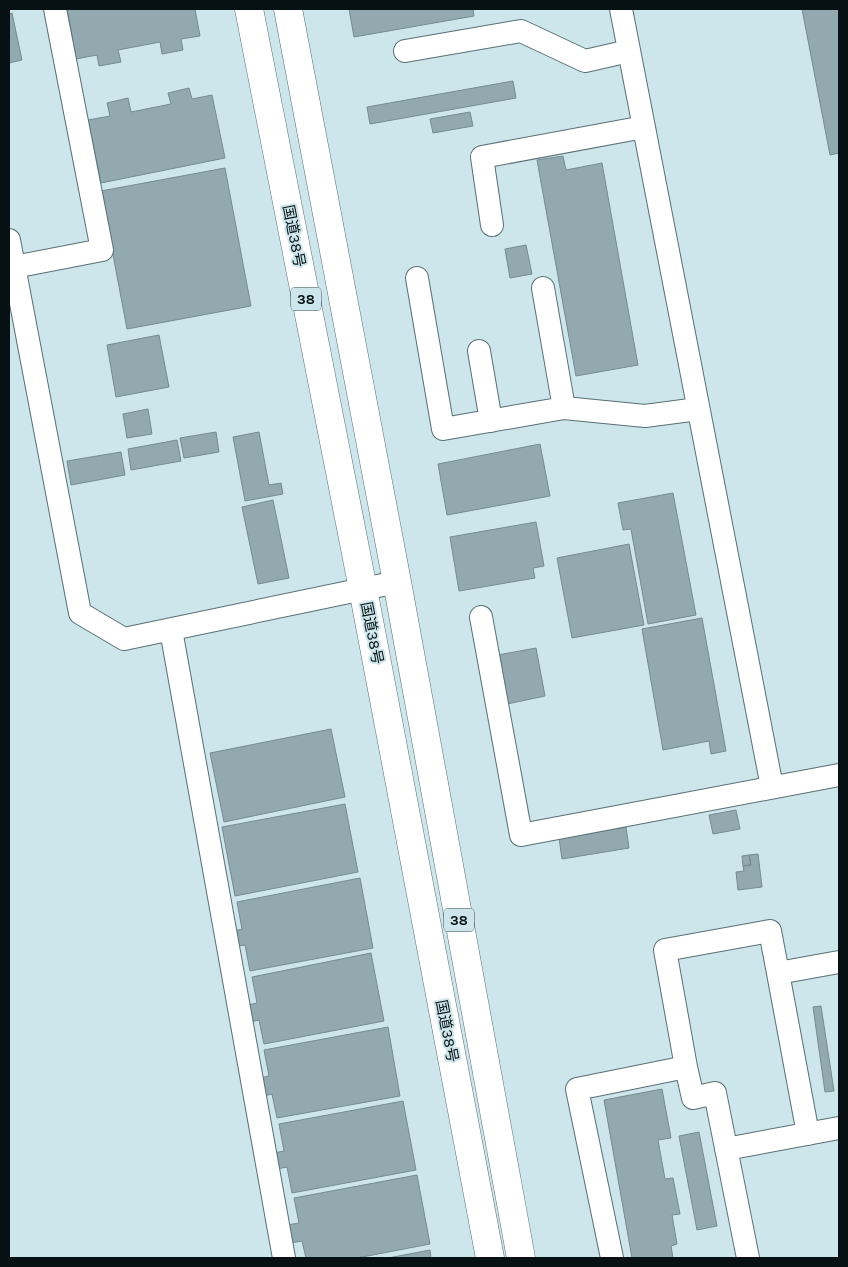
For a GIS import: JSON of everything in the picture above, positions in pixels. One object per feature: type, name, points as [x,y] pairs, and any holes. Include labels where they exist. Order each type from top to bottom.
[{"type":"highway","name":"国道38号","points":[[249,9],[363,589],[490,1258]]},
{"type":"highway","name":"国道38号","points":[[288,9],[397,582],[521,1258]]},
{"type":"street","points":[[14,267],[102,250],[55,9]]},
{"type":"street","points":[[621,9],[772,787]]},
{"type":"street","points":[[405,51],[521,31],[585,61],[629,51]]},
{"type":"street","points":[[492,225],[482,156],[644,127]]},
{"type":"street","points":[[9,240],[80,613],[124,639],[397,582]]},
{"type":"street","points":[[417,278],[443,429],[564,408],[645,416],[698,409]]},
{"type":"street","points":[[543,288],[564,408]]},
{"type":"street","points":[[479,351],[491,421]]},
{"type":"street","points":[[481,617],[520,834],[839,775]]},
{"type":"street","points":[[171,630],[284,1258]]},
{"type":"street","points":[[748,1258],[715,1093],[693,1098],[666,950],[770,931],[808,1134]]},
{"type":"street","points":[[778,973],[839,962]]},
{"type":"street","points":[[612,1258],[577,1089],[686,1067]]},
{"type":"street","points":[[726,1149],[839,1128]]},
{"type":"building","points":[[67,9],[195,9],[200,36],[181,39],[183,50],[162,54],[160,42],[118,50],[121,62],[99,66],[97,55],[76,59]]},
{"type":"building","points":[[349,9],[473,9],[474,16],[354,37]]},
{"type":"building","points":[[802,9],[839,9],[839,153],[830,155]]},
{"type":"building","points":[[12,13],[22,60],[9,63],[9,14]]},
{"type":"building","points":[[513,81],[516,98],[370,124],[367,107]]},
{"type":"building","points":[[189,88],[192,99],[212,95],[225,158],[101,183],[88,120],[110,116],[107,103],[128,98],[131,112],[171,104],[168,93]]},
{"type":"building","points":[[470,112],[473,126],[433,133],[430,119]]},
{"type":"building","points":[[563,156],[566,170],[602,163],[638,365],[576,376],[537,160]]},
{"type":"building","points":[[225,168],[251,306],[127,329],[101,191]]},
{"type":"building","points":[[526,245],[532,274],[510,278],[505,249]]},
{"type":"building","points":[[159,335],[169,387],[116,397],[107,345]]},
{"type":"building","points":[[148,409],[152,434],[127,438],[123,414]]},
{"type":"building","points":[[216,432],[219,452],[184,458],[180,438]]},
{"type":"building","points":[[259,432],[269,485],[281,483],[283,494],[245,501],[233,437]]},
{"type":"building","points":[[177,440],[181,461],[131,470],[128,449]]},
{"type":"building","points":[[540,444],[550,496],[447,515],[438,464]]},
{"type":"building","points":[[121,452],[125,475],[71,485],[67,461]]},
{"type":"building","points":[[673,493],[696,615],[648,624],[631,529],[623,530],[618,503]]},
{"type":"building","points":[[273,500],[289,578],[258,584],[242,507]]},
{"type":"building","points":[[536,522],[544,566],[533,568],[535,578],[459,591],[450,537]]},
{"type":"building","points":[[629,544],[644,625],[572,638],[557,558]]},
{"type":"building","points":[[702,618],[726,751],[711,754],[709,741],[663,750],[642,629]]},
{"type":"building","points":[[536,648],[545,696],[507,704],[498,655]]},
{"type":"building","points":[[331,729],[345,797],[224,822],[210,753]]},
{"type":"building","points":[[345,804],[358,872],[235,896],[222,827]]},
{"type":"building","points":[[736,810],[740,829],[713,834],[709,815]]},
{"type":"building","points":[[626,827],[629,848],[562,859],[559,838]]},
{"type":"building","points":[[758,854],[762,887],[738,890],[736,872],[744,871],[743,866],[751,865],[749,855]]},
{"type":"building","points":[[749,855],[751,865],[743,866],[742,856]]},
{"type":"building","points":[[360,878],[373,948],[250,971],[245,945],[237,946],[234,931],[242,929],[237,902]]},
{"type":"building","points":[[371,953],[384,1021],[264,1044],[259,1020],[251,1022],[248,1005],[257,1003],[252,977]]},
{"type":"building","points":[[821,1006],[834,1091],[825,1092],[813,1007]]},
{"type":"building","points":[[388,1027],[400,1096],[277,1118],[272,1094],[264,1096],[260,1078],[269,1076],[264,1050]]},
{"type":"building","points":[[662,1089],[671,1138],[658,1140],[665,1179],[673,1178],[680,1214],[672,1215],[677,1244],[671,1246],[673,1258],[632,1258],[604,1100]]},
{"type":"building","points":[[403,1101],[416,1170],[292,1193],[287,1167],[277,1169],[274,1153],[284,1151],[279,1124]]},
{"type":"building","points":[[699,1132],[717,1226],[697,1230],[679,1136]]},
{"type":"building","points":[[417,1175],[430,1244],[357,1258],[306,1258],[302,1241],[291,1243],[287,1225],[299,1223],[294,1198]]},
{"type":"building","points":[[430,1250],[431,1258],[388,1258]]}]
